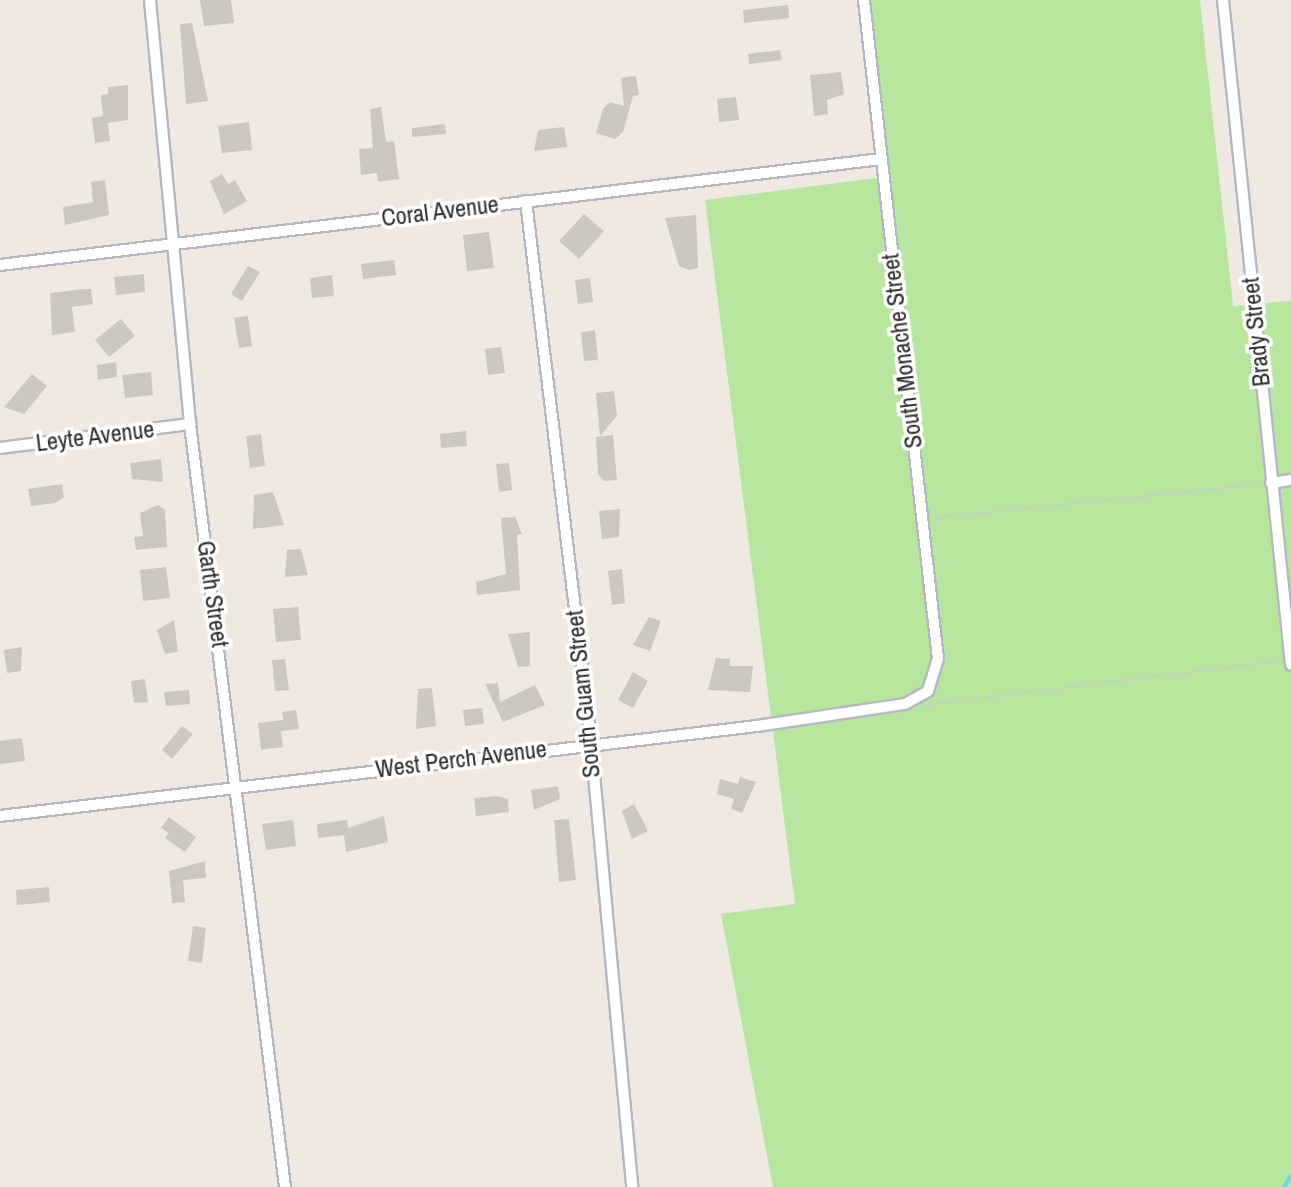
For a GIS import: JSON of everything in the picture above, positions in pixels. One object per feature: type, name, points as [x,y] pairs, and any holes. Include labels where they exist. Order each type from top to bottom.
[{"type":"street","name":"Garth Street","points":[[150,0],[190,424],[239,788],[285,1187]]},
{"type":"street","name":"South Monache Street","points":[[864,0],[938,659],[935,678],[920,701]]},
{"type":"street","name":"Brady Street","points":[[1223,0],[1291,665]]},
{"type":"street","name":"Coral Avenue","points":[[0,265],[881,159]]},
{"type":"street","name":"South Guam Street","points":[[526,201],[591,742],[632,1187]]},
{"type":"street","name":"Leyte Avenue","points":[[0,448],[190,424]]},
{"type":"street","points":[[1271,483],[1291,480]]},
{"type":"street","name":"West Perch Avenue","points":[[0,816],[591,742],[757,726],[920,701]]},
{"type":"path","points":[[922,519],[1271,483]]},
{"type":"path","points":[[920,701],[1290,659]]},
{"type":"green space","points":[[862,0],[1200,0],[1233,306],[1291,301],[1291,1187],[773,1187],[721,914],[795,904],[705,200],[884,177]]},
{"type":"building","points":[[200,0],[231,0],[234,23],[204,26]]},
{"type":"building","points":[[788,5],[789,18],[744,23],[743,10]]},
{"type":"building","points":[[192,23],[208,101],[186,104],[180,24]]},
{"type":"building","points":[[780,50],[782,60],[749,64],[748,54]]},
{"type":"building","points":[[841,72],[844,94],[827,100],[828,114],[814,116],[810,75]]},
{"type":"building","points":[[636,76],[639,95],[633,96],[623,132],[615,139],[596,133],[603,109],[610,102],[624,106],[621,78]]},
{"type":"building","points":[[128,85],[128,120],[108,123],[110,141],[95,143],[92,118],[103,116],[101,95],[108,94],[108,87]]},
{"type":"building","points":[[736,97],[739,120],[719,122],[717,99]]},
{"type":"building","points":[[381,107],[386,142],[394,141],[399,179],[378,182],[377,173],[361,175],[359,149],[373,148],[370,109]]},
{"type":"building","points":[[249,122],[252,150],[222,153],[218,126]]},
{"type":"building","points":[[445,124],[446,134],[412,137],[412,128]]},
{"type":"building","points":[[564,127],[567,147],[534,151],[538,130]]},
{"type":"building","points":[[222,174],[228,184],[235,180],[247,201],[224,214],[210,181]]},
{"type":"building","points":[[105,180],[109,215],[65,225],[63,207],[93,202],[91,182]]},
{"type":"building","points":[[584,214],[604,231],[579,259],[559,241]]},
{"type":"building","points":[[696,215],[698,268],[689,270],[679,266],[665,218]]},
{"type":"building","points":[[489,232],[494,268],[467,271],[463,235]]},
{"type":"building","points":[[394,260],[396,275],[363,279],[361,264]]},
{"type":"building","points":[[248,266],[260,272],[242,301],[231,294]]},
{"type":"building","points":[[144,274],[145,292],[116,295],[114,277]]},
{"type":"building","points":[[332,275],[334,296],[312,298],[310,278]]},
{"type":"building","points":[[590,278],[593,302],[578,304],[575,280]]},
{"type":"building","points":[[91,289],[93,304],[72,307],[75,332],[52,335],[50,293]]},
{"type":"building","points":[[248,316],[252,346],[239,348],[234,318]]},
{"type":"building","points":[[121,319],[135,336],[109,357],[95,340]]},
{"type":"building","points":[[595,330],[598,360],[584,361],[581,332]]},
{"type":"building","points":[[501,347],[505,373],[488,375],[485,349]]},
{"type":"building","points":[[116,362],[117,377],[98,380],[97,365]]},
{"type":"building","points":[[151,372],[153,395],[125,398],[122,375]]},
{"type":"building","points":[[32,374],[47,386],[24,414],[4,407]]},
{"type":"building","points":[[614,391],[617,416],[600,436],[596,393]]},
{"type":"building","points":[[466,431],[467,446],[441,448],[440,434]]},
{"type":"building","points":[[261,434],[265,466],[250,468],[246,436]]},
{"type":"building","points":[[613,435],[617,480],[604,481],[598,474],[596,437]]},
{"type":"building","points":[[161,459],[163,482],[132,479],[130,463]]},
{"type":"building","points":[[509,463],[512,490],[499,492],[496,464]]},
{"type":"building","points":[[62,484],[64,497],[55,503],[31,506],[28,489]]},
{"type":"building","points":[[273,492],[284,525],[253,529],[254,495]]},
{"type":"building","points":[[158,505],[165,510],[167,547],[136,550],[134,537],[143,536],[140,513]]},
{"type":"building","points":[[620,509],[619,537],[602,539],[599,511]]},
{"type":"building","points":[[515,517],[522,534],[517,535],[520,590],[477,595],[476,582],[506,574],[501,518]]},
{"type":"building","points":[[301,549],[308,575],[285,577],[287,550]]},
{"type":"building","points":[[166,567],[170,598],[143,601],[140,570]]},
{"type":"building","points":[[622,569],[625,603],[612,605],[608,571]]},
{"type":"building","points":[[298,607],[301,640],[276,642],[273,609]]},
{"type":"building","points":[[649,617],[661,621],[650,651],[633,645]]},
{"type":"building","points":[[174,620],[178,652],[165,654],[157,630]]},
{"type":"building","points":[[530,632],[530,666],[518,667],[508,634]]},
{"type":"building","points":[[22,647],[21,671],[7,673],[4,650]]},
{"type":"building","points":[[716,658],[730,659],[730,666],[753,666],[750,692],[708,690]]},
{"type":"building","points":[[285,659],[289,690],[275,691],[272,660]]},
{"type":"building","points":[[633,672],[648,681],[633,708],[618,700]]},
{"type":"building","points":[[145,679],[148,702],[134,703],[131,681]]},
{"type":"building","points":[[498,683],[500,702],[535,685],[545,705],[503,722],[485,684]]},
{"type":"building","points":[[432,688],[436,726],[416,729],[418,689]]},
{"type":"building","points":[[189,690],[190,704],[166,706],[164,692]]},
{"type":"building","points":[[482,708],[484,724],[465,726],[463,710]]},
{"type":"building","points":[[296,710],[299,729],[281,731],[283,747],[261,750],[258,723],[283,720],[282,712]]},
{"type":"building","points":[[182,726],[193,734],[172,759],[162,750]]},
{"type":"building","points":[[22,738],[25,761],[0,764],[0,741]]},
{"type":"building","points":[[740,777],[756,782],[742,813],[731,809],[734,799],[717,794],[720,779],[738,784]]},
{"type":"building","points":[[558,786],[560,799],[534,810],[531,790]]},
{"type":"building","points":[[498,796],[508,799],[509,812],[476,816],[474,798]]},
{"type":"building","points":[[634,804],[648,831],[632,839],[622,811]]},
{"type":"building","points":[[384,816],[388,842],[346,852],[344,835],[318,838],[317,824],[347,820],[348,828]]},
{"type":"building","points":[[169,817],[196,837],[185,852],[165,838],[169,833],[161,828]]},
{"type":"building","points":[[569,819],[576,880],[559,882],[554,820]]},
{"type":"building","points":[[293,820],[296,846],[266,850],[262,824]]},
{"type":"building","points":[[205,861],[206,878],[183,880],[185,902],[172,903],[169,871]]},
{"type":"building","points":[[49,887],[50,902],[17,905],[16,890]]},
{"type":"building","points":[[193,926],[206,928],[202,963],[188,961]]},
{"type":"waterway","points":[[1284,1187],[1291,1176]]}]
